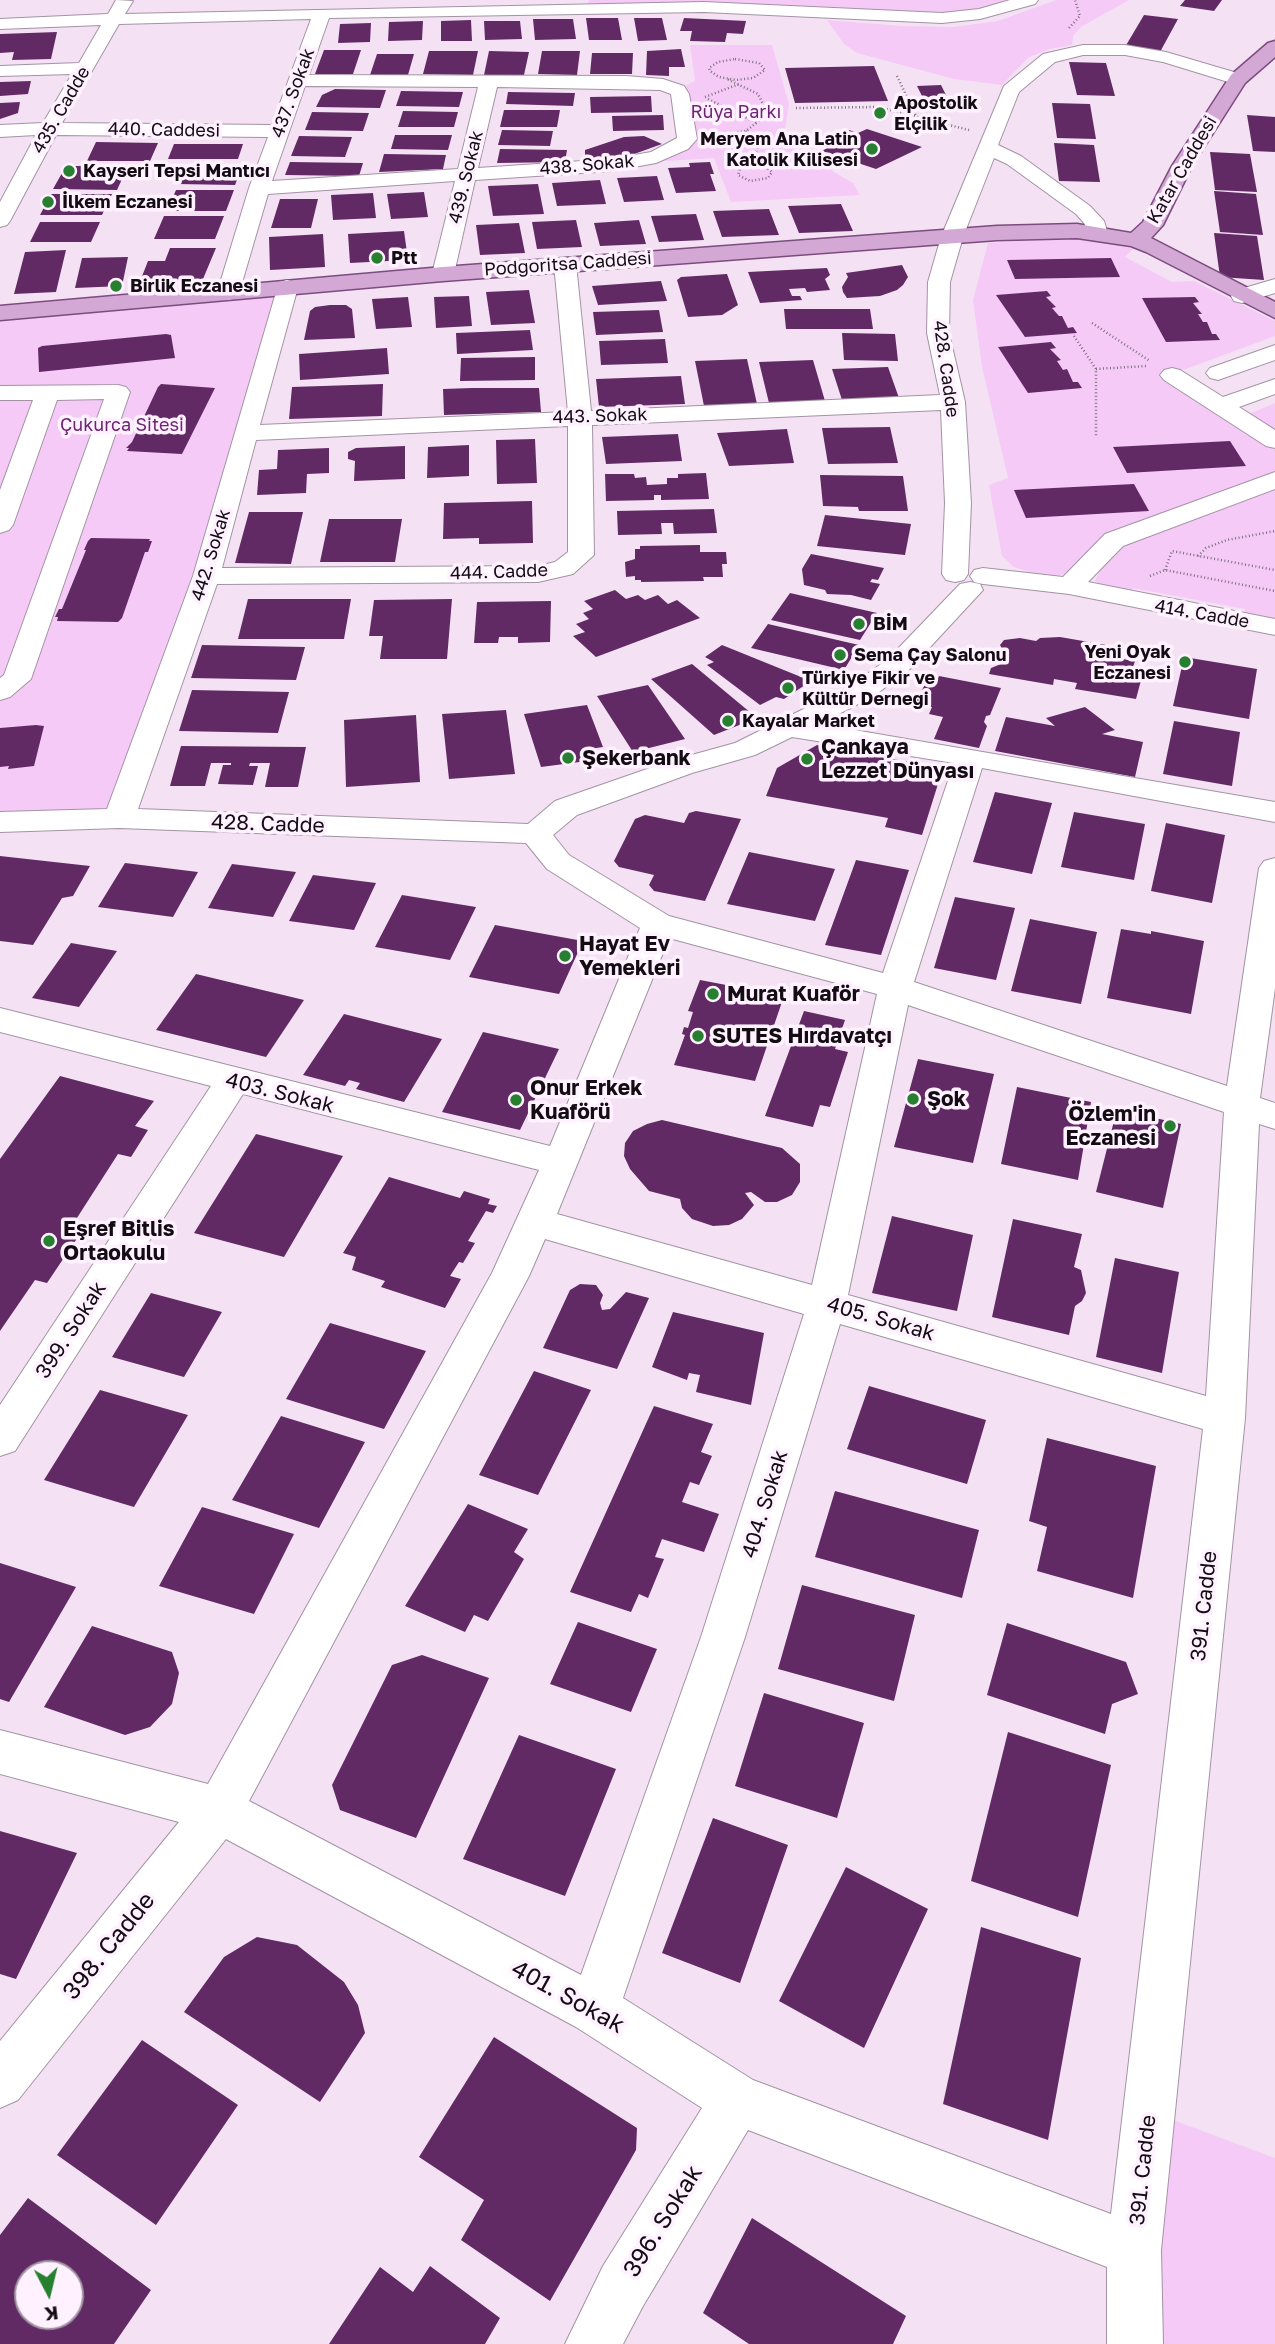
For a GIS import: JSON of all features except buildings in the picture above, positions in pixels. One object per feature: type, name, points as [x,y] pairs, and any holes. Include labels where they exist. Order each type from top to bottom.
[{"type":"main road","name":"Katar Caddesi","points":[[1275,47],[1238,79],[1182,166],[1152,225],[1136,240],[1275,311]]},
{"type":"main road","name":"Podgoritsa Caddesi","points":[[0,313],[565,264],[1039,231],[1077,231],[1136,240]]},
{"type":"street","name":"435. Cadde","points":[[0,220],[49,129],[125,0]]},
{"type":"street","points":[[150,0],[173,9],[215,16]]},
{"type":"street","points":[[0,24],[114,18],[322,13],[742,7],[942,18],[980,14],[1029,0]]},
{"type":"street","name":"437. Sokak","points":[[228,292],[259,188],[322,13]]},
{"type":"street","name":"428. Cadde","points":[[968,581],[958,503],[953,402],[938,332],[939,282],[953,237],[1011,90],[1049,58],[1063,53],[1125,50],[1166,57],[1238,79]]},
{"type":"street","points":[[0,71],[84,68]]},
{"type":"street","points":[[297,80],[626,82],[671,87],[680,94],[687,139]]},
{"type":"street","name":"439. Sokak","points":[[443,274],[489,81]]},
{"type":"street","name":"440. Caddesi","points":[[0,131],[279,131]]},
{"type":"street","name":"438. Sokak","points":[[259,188],[631,163],[676,148],[687,139]]},
{"type":"street","points":[[991,142],[1083,210],[1094,221],[1098,234]]},
{"type":"street","name":"444. Cadde","points":[[205,576],[538,573],[564,568],[581,555],[580,417],[565,264]]},
{"type":"street","points":[[1242,296],[1275,286]]},
{"type":"street","name":"442. Sokak","points":[[118,818],[205,576],[248,433],[287,287]]},
{"type":"street","points":[[1264,390],[1218,373],[1275,352]]},
{"type":"street","points":[[1172,374],[1275,441]]},
{"type":"street","points":[[1221,406],[1264,390]]},
{"type":"street","points":[[0,393],[118,392],[17,679],[0,691]]},
{"type":"street","points":[[0,524],[47,393]]},
{"type":"street","name":"443. Sokak","points":[[248,433],[953,402]]},
{"type":"street","points":[[1069,586],[1114,540],[1275,480]]},
{"type":"street","points":[[968,581],[1069,586],[1129,600]]},
{"type":"street","points":[[968,581],[1129,600]]},
{"type":"street","points":[[968,581],[898,664],[862,691],[745,749],[681,767],[566,808],[535,834],[558,862],[658,924],[895,988],[1259,1109]]},
{"type":"street","name":"414. Cadde","points":[[1129,600],[1275,627]]},
{"type":"street","points":[[791,728],[971,757],[1275,812]]},
{"type":"street","name":"404. Sokak","points":[[594,2009],[723,1637],[827,1304],[895,988],[971,757]]},
{"type":"street","name":"428. Cadde","points":[[0,822],[118,818],[535,834]]},
{"type":"street","name":"391. Cadde","points":[[1135,2344],[1134,2250],[1259,1109],[1275,868]]},
{"type":"street","name":"398. Cadde","points":[[0,2082],[219,1810],[510,1276],[536,1222],[658,924]]},
{"type":"street","name":"403. Sokak","points":[[0,1020],[561,1162]]},
{"type":"street","name":"399. Sokak","points":[[0,1439],[233,1081]]},
{"type":"street","name":"405. Sokak","points":[[536,1222],[1225,1418]]},
{"type":"street","name":"401. Sokak","points":[[0,1752],[219,1810],[594,2009],[737,2100],[1134,2250]]},
{"type":"street","name":"396. Sokak","points":[[593,2344],[623,2286],[737,2100]]},
{"type":"path","points":[[687,139],[746,131],[758,123],[765,107],[758,94],[738,84],[727,79],[713,74],[709,68],[726,60],[753,61],[765,70],[753,78],[738,84],[704,97],[758,123]]},
{"type":"path","points":[[897,76],[916,117]]},
{"type":"path","points":[[727,79],[753,78]]},
{"type":"path","points":[[796,108],[878,107],[991,142]]},
{"type":"path","points":[[746,131],[758,146],[754,158],[741,165],[738,175],[750,181],[768,178],[772,172],[754,158]]},
{"type":"path","points":[[1092,323],[1157,365],[1097,369]]},
{"type":"path","points":[[1074,336],[1097,369],[1096,436]]},
{"type":"path","points":[[1198,556],[1206,548],[1227,540],[1275,531]]},
{"type":"path","points":[[1275,570],[1172,551],[1165,570],[1275,591]]},
{"type":"green space","points":[[589,0],[1029,0],[980,14],[586,8]]},
{"type":"green space","points":[[1056,0],[1129,0],[1081,27],[1073,36],[1072,45],[1029,57],[1002,85],[954,79],[857,53],[844,44],[827,20],[954,27],[998,21]]},
{"type":"green space","name":"Rüya Parkı","points":[[690,45],[772,45],[789,104],[783,142],[853,183],[860,195],[731,202],[714,158],[666,161],[656,157],[681,145],[677,90],[695,81]]},
{"type":"green space","points":[[1062,238],[1117,242],[1133,249],[1125,257],[1172,282],[1194,281],[1275,321],[1275,336],[1167,376],[1232,421],[1275,403],[1275,627],[1243,621],[1245,609],[1133,588],[1129,600],[1095,581],[1113,542],[1068,573],[1048,578],[1014,567],[1002,556],[989,485],[1008,478],[982,367],[973,300],[988,243]]},
{"type":"green space","name":"Çukurca Sitesi","points":[[287,287],[119,818],[0,822],[0,313]]},
{"type":"green space","points":[[1149,2111],[1275,2158],[1275,2344],[1164,2344],[1135,2337]]},
{"type":"place","name":"Apostolik Elçilik","points":[[880,113]]},
{"type":"place","name":"Meryem Ana Latin Katolik Kilisesi","points":[[872,149]]},
{"type":"place","name":"Kayseri Tepsi Mantıcı","points":[[69,171]]},
{"type":"place","name":"İlkem Eczanesi","points":[[48,202]]},
{"type":"place","name":"Ptt","points":[[377,258]]},
{"type":"place","name":"Birlik Eczanesi","points":[[116,286]]},
{"type":"place","name":"BİM","points":[[859,624]]},
{"type":"place","name":"Sema Çay Salonu","points":[[840,655]]},
{"type":"place","name":"Yeni Oyak Eczanesi","points":[[1185,662]]},
{"type":"place","name":"Türkiye Fikir ve Kültür Derneği","points":[[788,688]]},
{"type":"place","name":"Kayalar Market","points":[[728,721]]},
{"type":"place","name":"Şekerbank","points":[[568,758]]},
{"type":"place","name":"Çankaya Lezzet Dünyası","points":[[807,759]]},
{"type":"place","name":"Hayat Ev Yemekleri","points":[[565,956]]},
{"type":"place","name":"Murat Kuaför","points":[[713,994]]},
{"type":"place","name":"SUTES Hırdavatçı","points":[[698,1036]]},
{"type":"place","name":"Şok","points":[[913,1099]]},
{"type":"place","name":"Onur Erkek Kuaförü","points":[[516,1100]]},
{"type":"place","name":"Özlem'in Eczanesi","points":[[1170,1126]]},
{"type":"place","name":"Eşref Bitlis Ortaokulu","points":[[49,1241]]}]
